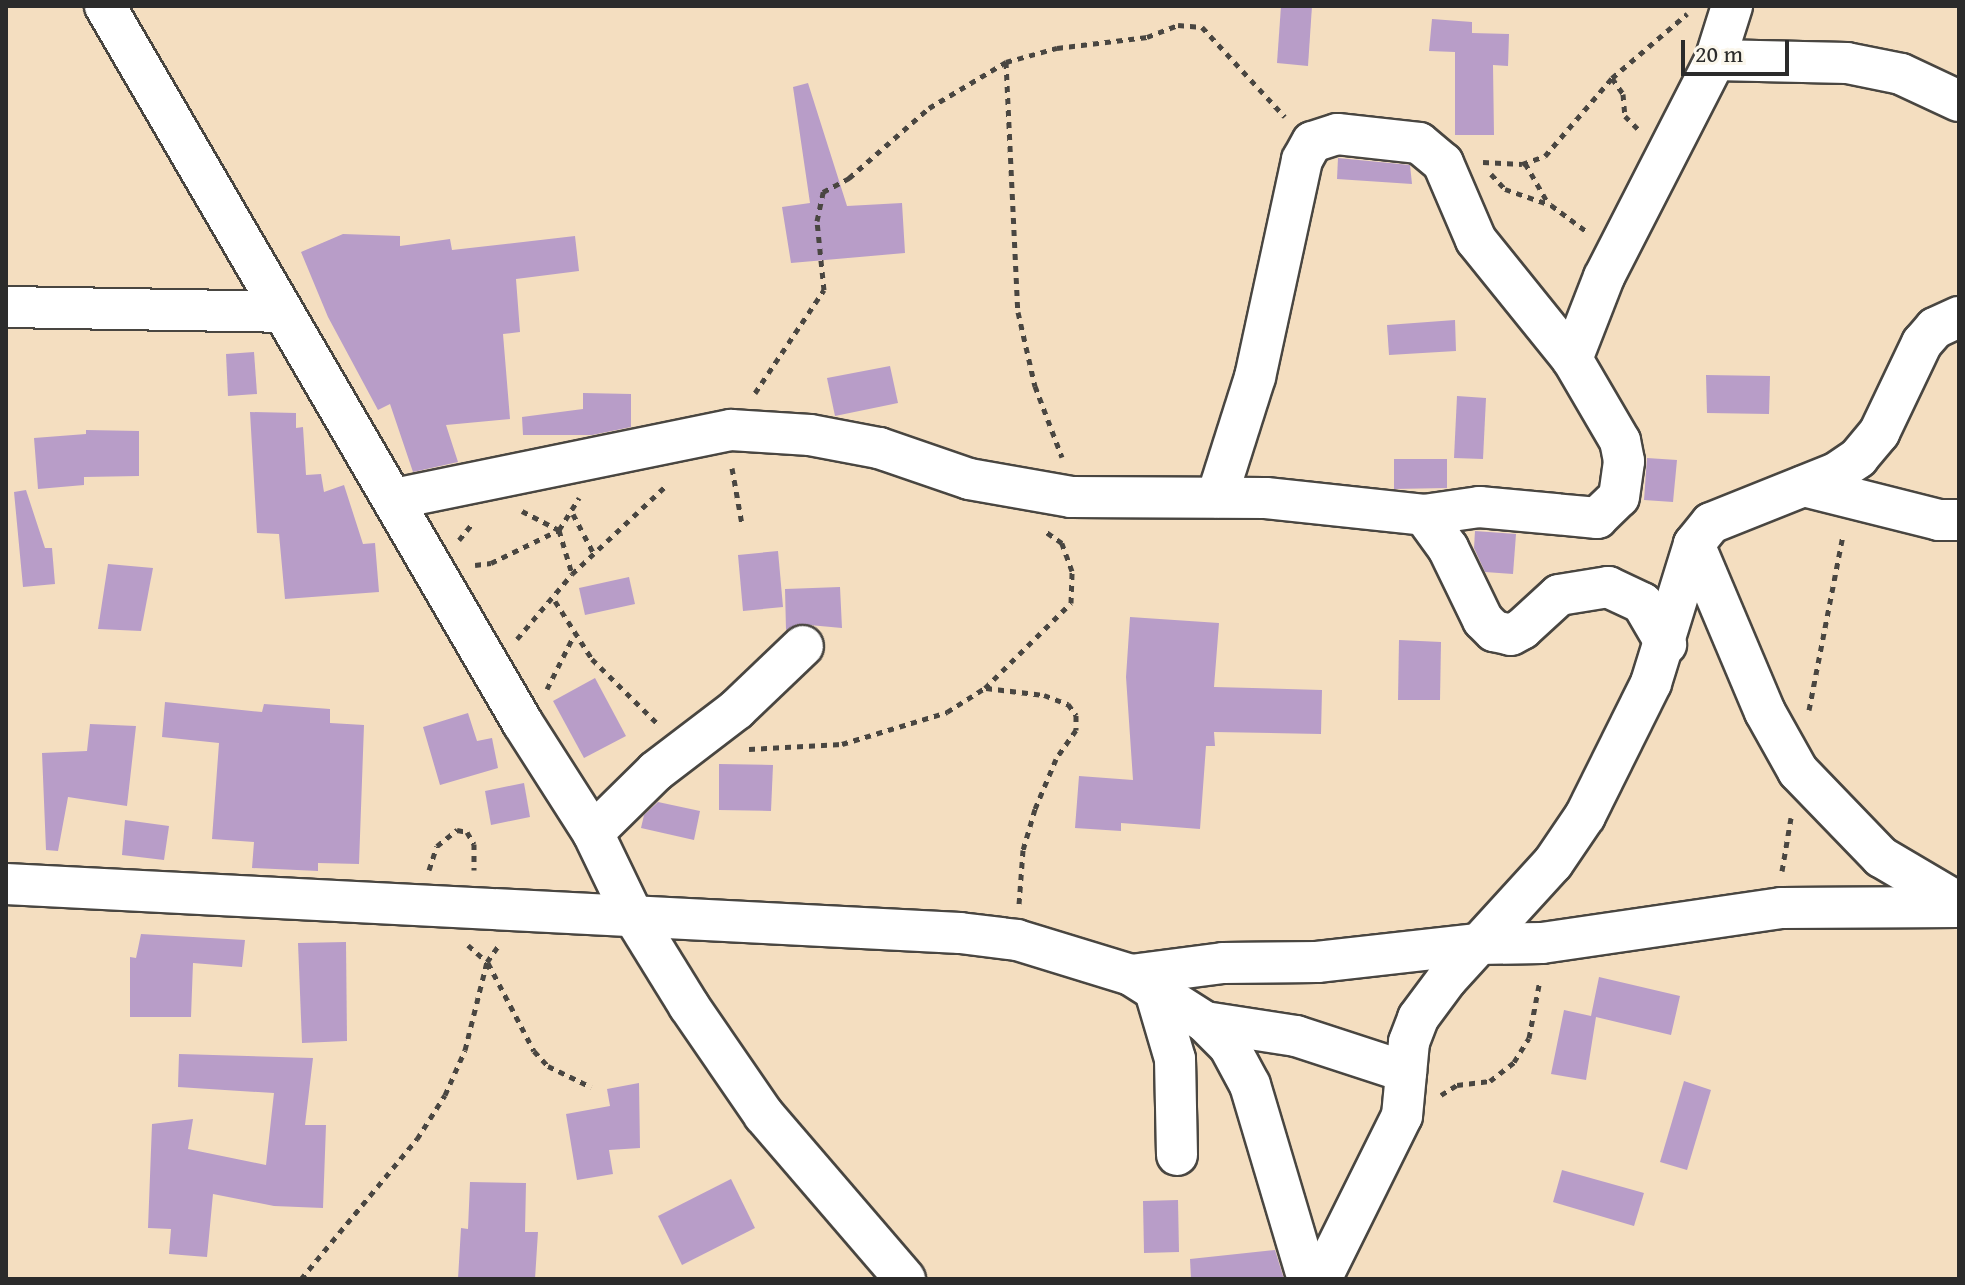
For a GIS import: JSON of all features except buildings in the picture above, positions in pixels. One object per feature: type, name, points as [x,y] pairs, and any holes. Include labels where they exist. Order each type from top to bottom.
[{"type":"street","points":[[105,6],[522,722],[593,833],[631,912],[764,1115],[905,1279]]},
{"type":"street","points":[[1572,359],[1604,277],[1715,60],[1732,6]]},
{"type":"street","points":[[1715,60],[1847,63],[1901,74],[1959,101]]},
{"type":"street","points":[[394,499],[595,455],[731,430],[810,435],[879,448],[969,479],[1071,497],[1217,497],[1424,515],[1479,507],[1597,518],[1609,511],[1619,497],[1624,461],[1620,441],[1572,359],[1476,240],[1443,163],[1419,143],[1374,134],[1337,134],[1312,142],[1294,189],[1255,377],[1217,497]]},
{"type":"street","points":[[6,307],[281,312]]},
{"type":"street","points":[[1321,1279],[1402,1116],[1406,1072],[1418,1018],[1478,944],[1567,845],[1621,751],[1666,644],[1694,544],[1711,523],[1804,486],[1858,458],[1879,433],[1922,343],[1935,328],[1959,317]]},
{"type":"street","points":[[1804,486],[1852,499],[1959,520]]},
{"type":"street","points":[[1424,515],[1448,548],[1483,620],[1494,631],[1511,635],[1569,591],[1608,587],[1642,603],[1666,644]]},
{"type":"street","points":[[1694,544],[1760,700],[1798,771],[1881,857],[1959,905]]},
{"type":"street","points":[[593,833],[686,746],[737,709],[803,646]]},
{"type":"street","points":[[6,884],[468,911],[631,912],[1017,940],[1143,983],[1205,1022],[1229,1046],[1250,1085],[1308,1279]]},
{"type":"street","points":[[1143,983],[1223,963],[1389,957],[1478,944],[1542,943],[1781,908],[1959,905]]},
{"type":"street","points":[[1143,983],[1175,1059],[1177,1155]]},
{"type":"street","points":[[1205,1022],[1296,1036],[1406,1072]]},
{"type":"path","points":[[1432,151],[1456,152],[1479,162],[1525,163],[1545,156],[1612,78],[1685,18],[1692,6]]},
{"type":"path","points":[[742,524],[728,443],[731,430],[824,290],[817,221],[823,192],[849,178],[929,108],[1006,62],[1057,48],[1147,37],[1178,25],[1202,27],[1312,142]]},
{"type":"path","points":[[1006,62],[1018,312],[1071,497]]},
{"type":"path","points":[[1612,78],[1623,94],[1625,116],[1639,129],[1656,124],[1668,147]]},
{"type":"path","points":[[1479,162],[1505,189],[1548,204],[1585,228],[1604,277]]},
{"type":"path","points":[[1525,163],[1548,204]]},
{"type":"path","points":[[436,570],[491,563],[559,530],[573,514],[595,455]]},
{"type":"path","points":[[491,668],[555,601],[572,574],[674,479]]},
{"type":"path","points":[[1814,680],[1852,499]]},
{"type":"path","points":[[517,509],[559,530],[572,574]]},
{"type":"path","points":[[573,514],[594,554]]},
{"type":"path","points":[[436,570],[479,516]]},
{"type":"path","points":[[555,601],[574,635],[665,730],[686,746],[842,744],[947,712],[985,688],[1071,603],[1072,571],[1062,543],[1037,526]]},
{"type":"path","points":[[522,722],[548,687],[574,635]]},
{"type":"path","points":[[985,688],[1044,695],[1068,704],[1076,715],[1076,730],[1056,759],[1023,850],[1017,940]]},
{"type":"path","points":[[437,846],[457,830],[467,832],[474,844],[468,911]]},
{"type":"path","points":[[1402,1116],[1457,1085],[1490,1081],[1514,1062],[1538,1008],[1542,943]]},
{"type":"path","points":[[301,1279],[417,1139],[445,1095],[465,1050],[487,962],[534,1051],[548,1066],[591,1087]]}]
